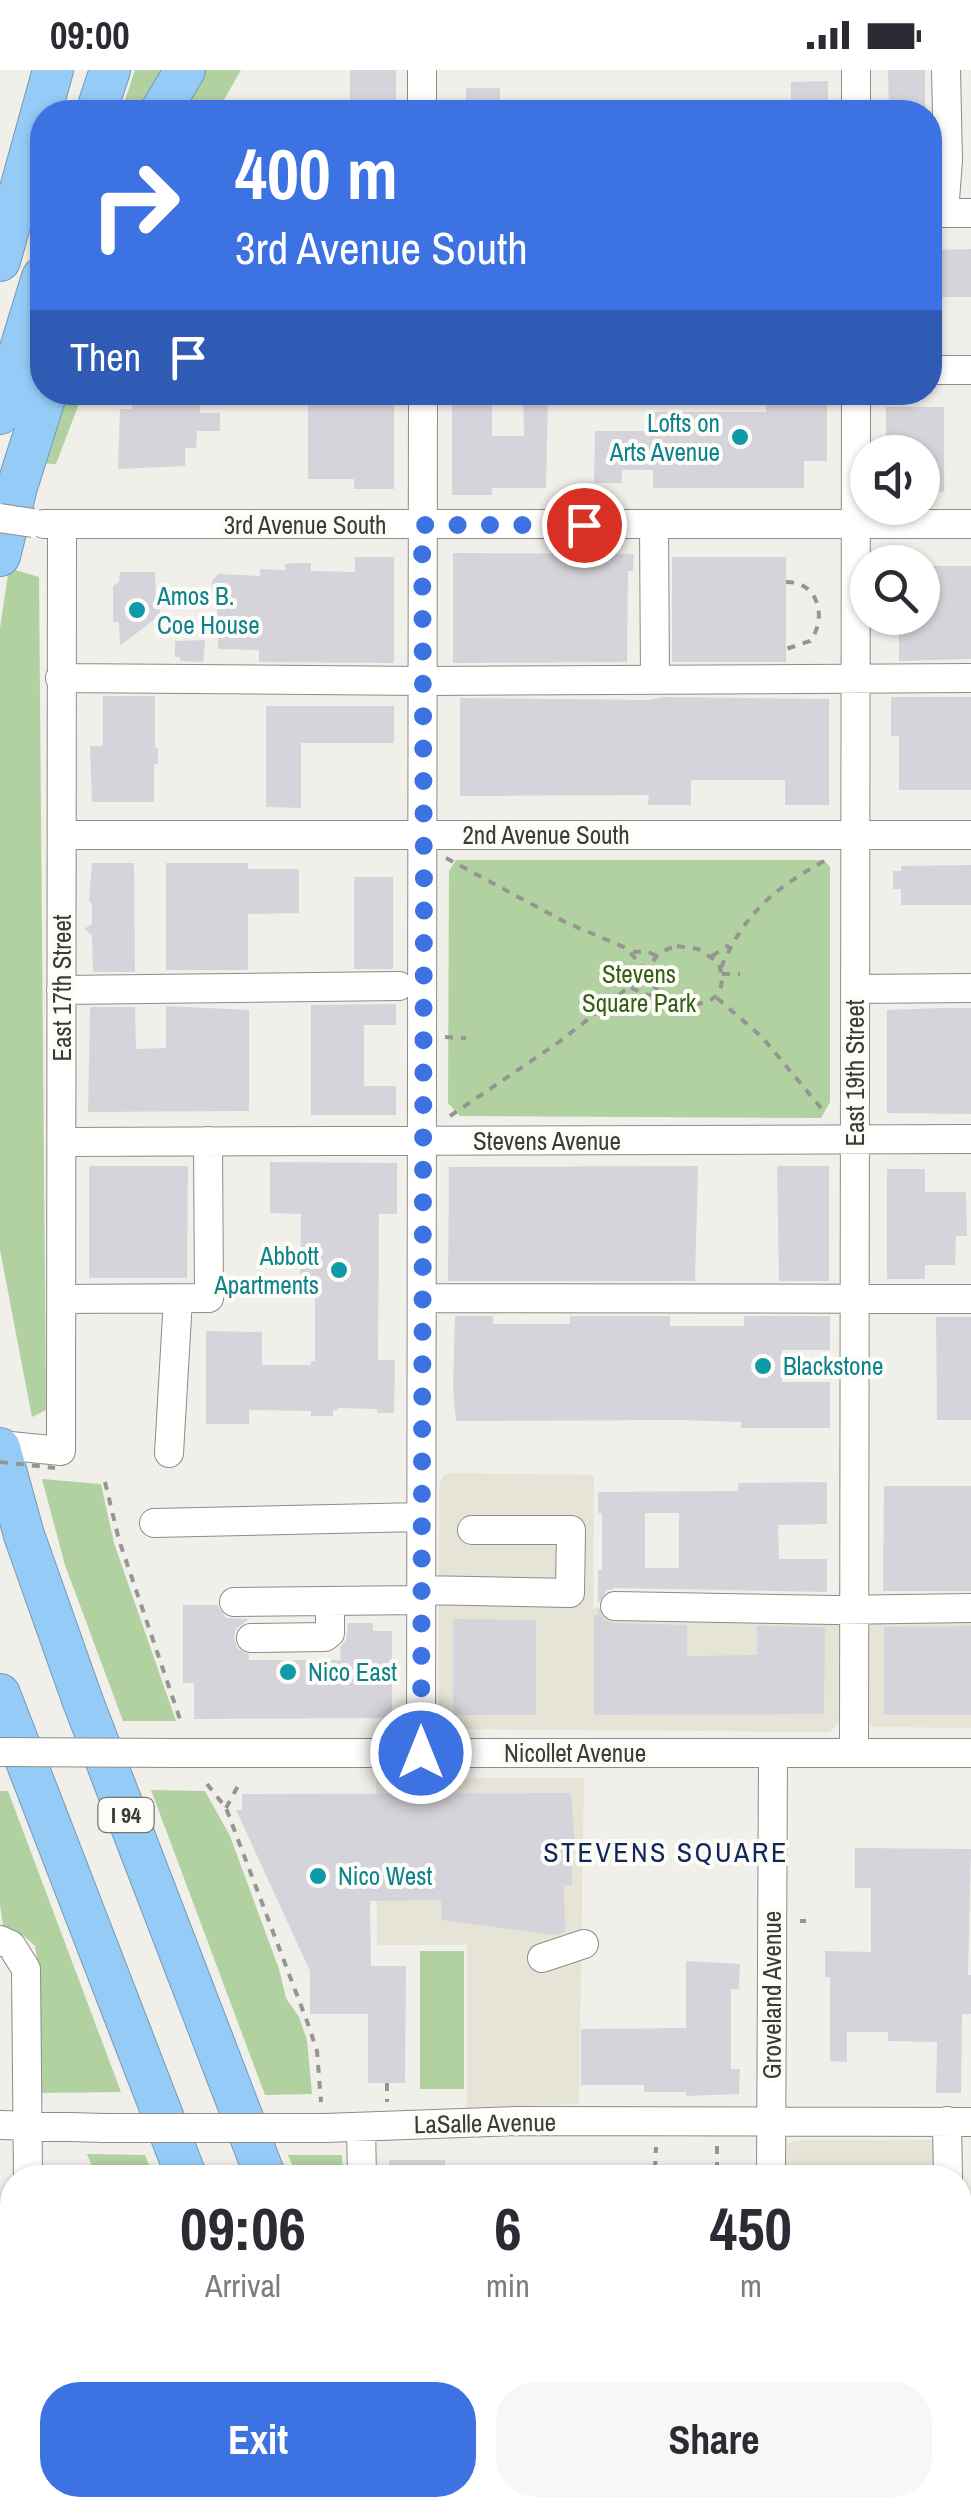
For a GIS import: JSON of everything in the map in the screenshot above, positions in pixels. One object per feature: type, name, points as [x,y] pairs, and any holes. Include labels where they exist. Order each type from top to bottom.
[{"type":"highway","points":[[100,100],[110,70]]},
{"type":"highway","points":[[167,100],[185,70]]},
{"type":"highway","points":[[45,100],[52,74]]},
{"type":"highway","points":[[0,261],[30,153]]},
{"type":"highway","points":[[0,414],[30,315]]},
{"type":"highway","points":[[0,556],[43,405]]},
{"type":"highway","name":"I 94","points":[[0,1447],[24,1535],[82,1699],[261,2165]]},
{"type":"highway","points":[[0,1694],[182,2165]]},
{"type":"street","points":[[422,70],[422,100]]},
{"type":"street","points":[[856,70],[856,100]]},
{"type":"street","points":[[946,70],[948,213]]},
{"type":"street","points":[[942,370],[971,370]]},
{"type":"street","points":[[421,1753],[423,405]]},
{"type":"street","name":"East 19th Street","points":[[856,405],[856,435]]},
{"type":"street","name":"3rd Avenue South","points":[[0,518],[62,526],[850,525]]},
{"type":"street","name":"3rd Avenue South","points":[[940,524],[971,524]]},
{"type":"street","points":[[654,525],[655,680]]},
{"type":"street","name":"East 19th Street","points":[[854,1753],[855,835],[844,680],[856,525]]},
{"type":"street","name":"East 17th Street","points":[[55,1456],[64,1142],[62,526]]},
{"type":"street","points":[[60,678],[424,682],[971,678]]},
{"type":"street","name":"2nd Avenue South","points":[[62,835],[971,834]]},
{"type":"street","points":[[61,990],[399,986]]},
{"type":"street","points":[[855,989],[971,988]]},
{"type":"street","name":"Stevens Avenue","points":[[64,1142],[971,1139]]},
{"type":"street","points":[[62,1299],[204,1300],[211,1293],[208,1142]]},
{"type":"street","points":[[422,1298],[971,1299]]},
{"type":"street","points":[[169,1453],[178,1299]]},
{"type":"street","points":[[0,1447],[55,1456]]},
{"type":"street","points":[[154,1524],[422,1517]]},
{"type":"street","points":[[234,1602],[570,1593],[571,1530],[472,1530]]},
{"type":"street","points":[[251,1638],[325,1638],[330,1633],[330,1601]]},
{"type":"street","points":[[614,1606],[971,1608]]},
{"type":"street","name":"Nicollet Avenue","points":[[0,1752],[971,1753]]},
{"type":"street","name":"Groveland Avenue","points":[[771,2165],[773,1753]]},
{"type":"street","points":[[0,1940],[11,1945],[26,1969],[14,2126],[24,2165]]},
{"type":"street","points":[[542,1958],[584,1944]]},
{"type":"street","name":"LaSalle Avenue","points":[[14,2126],[104,2128],[323,2115],[361,2127],[498,2122],[959,2121]]},
{"type":"street","points":[[951,2165],[959,2121]]},
{"type":"street","points":[[361,2127],[362,2165]]},
{"type":"path","points":[[786,582],[798,582],[812,590],[818,603],[817,629],[810,641],[786,649]]},
{"type":"path","points":[[818,615],[832,615]]},
{"type":"path","points":[[445,857],[565,922],[633,952],[646,951],[658,956]]},
{"type":"path","points":[[730,1007],[721,971],[746,919],[773,892],[833,857]]},
{"type":"path","points":[[712,956],[733,941]]},
{"type":"path","points":[[721,971],[712,956],[677,946],[658,956],[650,978],[661,994],[698,1003],[716,997],[722,985]]},
{"type":"path","points":[[633,952],[640,964],[650,970]]},
{"type":"path","points":[[721,971],[740,974]]},
{"type":"path","points":[[445,1120],[638,980],[650,978]]},
{"type":"path","points":[[631,988],[648,995],[661,994]]},
{"type":"path","points":[[716,997],[775,1050],[833,1121]]},
{"type":"path","points":[[445,1037],[466,1038]]},
{"type":"path","points":[[0,1462],[55,1456]]},
{"type":"path","points":[[105,1482],[118,1540],[182,1724]]},
{"type":"path","points":[[208,1784],[226,1808],[317,2051],[323,2115]]},
{"type":"path","points":[[226,1808],[239,1784]]},
{"type":"path","points":[[387,2083],[387,2102]]},
{"type":"path","points":[[718,2146],[718,2165]]},
{"type":"path","points":[[655,2165],[656,2147]]},
{"type":"shaded area","points":[[449,1473],[594,1475],[593,1608],[842,1610],[843,1719],[829,1732],[443,1729],[439,1725],[439,1486]]},
{"type":"shaded area","points":[[971,1605],[971,1728],[875,1727],[866,1723],[867,1606]]},
{"type":"shaded area","points":[[376,1778],[584,1778],[579,2104],[467,2108],[467,1945],[377,1945]]},
{"type":"shaded area","points":[[796,2140],[935,2140],[934,2165],[783,2165],[787,2144]]},
{"type":"green space","points":[[135,70],[171,70],[155,100],[125,100]]},
{"type":"green space","points":[[202,70],[241,70],[224,100],[183,100]]},
{"type":"green space","points":[[61,405],[78,405],[56,464],[39,463]]},
{"type":"green space","points":[[9,568],[39,577],[46,1410],[32,1417],[0,1250],[0,628]]},
{"type":"green space","name":"Stevens Square Park","points":[[456,860],[824,860],[830,867],[830,1102],[821,1118],[460,1116],[448,1103],[449,871]]},
{"type":"green space","points":[[42,1479],[101,1484],[114,1543],[176,1721],[123,1721],[65,1565]]},
{"type":"green space","points":[[151,1790],[205,1791],[230,1836],[286,1998],[299,2017],[307,2040],[312,2094],[265,2095]]},
{"type":"green space","points":[[0,1791],[8,1791],[121,2092],[39,2093],[38,1966],[35,1946],[23,1935],[4,1933],[0,1904]]},
{"type":"green space","points":[[420,1951],[464,1951],[464,2089],[420,2089]]},
{"type":"green space","points":[[87,2154],[145,2155],[149,2165],[91,2165]]},
{"type":"green space","points":[[288,2155],[342,2155],[342,2165],[292,2165]]},
{"type":"building","points":[[350,70],[396,70],[396,100],[350,100]]},
{"type":"building","points":[[888,70],[925,70],[925,100],[889,100]]},
{"type":"building","points":[[828,81],[828,100],[791,100],[791,82]]},
{"type":"building","points":[[466,88],[500,88],[500,100],[466,100]]},
{"type":"building","points":[[971,249],[971,297],[942,297],[942,250]]},
{"type":"building","points":[[132,405],[200,405],[200,413],[220,413],[220,431],[197,431],[196,448],[185,448],[185,466],[118,469],[120,409],[132,409]]},
{"type":"building","points":[[308,405],[394,405],[394,489],[354,489],[354,479],[308,479]]},
{"type":"building","points":[[452,405],[492,405],[492,436],[524,436],[523,405],[548,405],[546,488],[492,488],[492,495],[452,495]]},
{"type":"building","name":"Lofts on Arts Avenue","points":[[766,405],[827,405],[827,461],[804,461],[804,488],[653,488],[653,470],[622,470],[622,483],[594,483],[595,431],[653,431],[653,412],[766,412]]},
{"type":"building","points":[[886,407],[944,407],[944,492],[940,492],[940,435],[886,435]]},
{"type":"building","points":[[453,553],[634,554],[633,571],[628,571],[627,662],[453,663]]},
{"type":"building","points":[[355,557],[394,557],[394,663],[259,662],[259,650],[218,649],[217,595],[212,590],[212,581],[218,574],[260,576],[260,569],[285,570],[285,564],[294,563],[311,563],[311,571],[355,572]]},
{"type":"building","points":[[672,557],[786,557],[786,662],[672,662]]},
{"type":"building","points":[[940,566],[971,566],[971,659],[899,661],[899,635],[940,635]]},
{"type":"building","name":"Amos B. Coe House","points":[[120,572],[155,572],[160,615],[120,646],[119,622],[113,622],[113,586],[119,582]]},
{"type":"building","points":[[205,640],[203,662],[180,661],[180,657],[175,657],[175,641]]},
{"type":"building","points":[[103,696],[155,696],[158,764],[154,764],[154,802],[92,802],[90,746],[103,746]]},
{"type":"building","points":[[891,697],[971,697],[971,790],[899,790],[899,736],[891,736]]},
{"type":"building","points":[[460,698],[829,699],[829,805],[785,805],[785,780],[691,780],[691,805],[648,805],[649,795],[460,796]]},
{"type":"building","points":[[266,706],[394,706],[394,743],[301,743],[301,808],[266,807]]},
{"type":"building","points":[[92,863],[134,863],[135,972],[93,972],[92,935],[84,929],[92,924]]},
{"type":"building","points":[[166,863],[248,863],[248,869],[299,869],[299,913],[248,914],[248,970],[166,970]]},
{"type":"building","points":[[971,865],[971,905],[901,905],[901,889],[893,889],[893,871],[901,871],[901,866]]},
{"type":"building","points":[[354,877],[393,877],[393,969],[354,969]]},
{"type":"building","points":[[396,1004],[396,1025],[364,1025],[364,1086],[396,1086],[396,1115],[311,1115],[311,1005]]},
{"type":"building","points":[[166,1006],[249,1010],[249,1111],[88,1112],[90,1007],[135,1007],[136,1049],[166,1048]]},
{"type":"building","points":[[971,1008],[971,1114],[887,1113],[887,1010]]},
{"type":"building","name":"Abbott Apartments","points":[[270,1162],[397,1163],[397,1214],[379,1214],[378,1360],[395,1360],[394,1413],[339,1408],[333,1416],[311,1416],[311,1411],[249,1410],[249,1424],[206,1424],[206,1331],[262,1332],[262,1365],[311,1365],[315,1361],[315,1296],[300,1296],[301,1214],[270,1213]]},
{"type":"building","points":[[89,1166],[188,1166],[187,1278],[89,1278]]},
{"type":"building","points":[[698,1166],[695,1281],[448,1281],[449,1167]]},
{"type":"building","points":[[777,1166],[829,1166],[829,1281],[779,1281]]},
{"type":"building","points":[[887,1169],[925,1169],[925,1192],[966,1192],[967,1236],[956,1236],[955,1265],[925,1265],[925,1279],[887,1279]]},
{"type":"building","points":[[455,1316],[493,1316],[493,1324],[570,1324],[570,1316],[670,1316],[670,1326],[744,1326],[744,1316],[830,1316],[830,1350],[782,1350],[782,1382],[830,1382],[830,1428],[741,1428],[741,1422],[681,1420],[456,1421]]},
{"type":"building","points":[[936,1317],[971,1317],[971,1420],[937,1420]]},
{"type":"building","points":[[827,1482],[827,1524],[778,1525],[779,1559],[827,1559],[827,1592],[615,1588],[606,1591],[598,1604],[602,1513],[598,1513],[598,1492],[738,1491],[738,1483]],"holes":[[[645,1513],[679,1513],[679,1568],[645,1568]]]},
{"type":"building","points":[[884,1486],[971,1486],[971,1591],[883,1591]]},
{"type":"building","name":"Nico East","points":[[183,1605],[217,1605],[226,1618],[249,1619],[236,1629],[234,1637],[237,1648],[249,1655],[249,1660],[341,1660],[340,1647],[346,1640],[348,1623],[373,1623],[373,1631],[392,1631],[392,1718],[194,1719],[194,1683],[183,1683]]},
{"type":"building","points":[[598,1607],[605,1620],[614,1623],[687,1625],[687,1656],[757,1655],[757,1626],[825,1627],[824,1714],[594,1715],[594,1615],[598,1615]]},
{"type":"building","points":[[453,1619],[536,1620],[536,1715],[453,1715]]},
{"type":"building","points":[[971,1626],[971,1715],[884,1715],[884,1627]]},
{"type":"building","points":[[571,1793],[575,1849],[572,1885],[564,1885],[565,1932],[555,1935],[442,1920],[441,1900],[370,1901],[371,1966],[406,1966],[405,2083],[368,2083],[368,2014],[310,2014],[310,1971],[236,1810],[242,1810],[242,1794]]},
{"type":"building","points":[[855,1848],[971,1849],[971,2014],[962,2014],[961,2093],[936,2093],[937,2042],[888,2041],[888,2032],[847,2032],[847,2062],[830,2061],[830,1977],[825,1977],[825,1951],[871,1952],[871,1888],[855,1888]]},
{"type":"building","points":[[686,1961],[740,1964],[739,1989],[731,1989],[731,2069],[740,2069],[739,2094],[686,2096],[686,2092],[644,2092],[644,2085],[581,2085],[581,2029],[686,2028]]},
{"type":"building","points":[[389,2160],[445,2160],[445,2165],[389,2165]]},
{"type":"place","name":"Lofts on Arts Avenue","points":[[740,437]]},
{"type":"place","name":"Amos B. Coe House","points":[[137,610]]},
{"type":"place","name":"Abbott Apartments","points":[[339,1270]]},
{"type":"place","name":"Blackstone","points":[[763,1366]]},
{"type":"place","name":"Nico East","points":[[288,1672]]},
{"type":"place","name":"Nico West","points":[[318,1876]]},
{"type":"district","name":"STEVENS SQUARE","points":[[666,1852]]},
{"type":"route","points":[[421,1753],[422,525],[584,525]]}]
